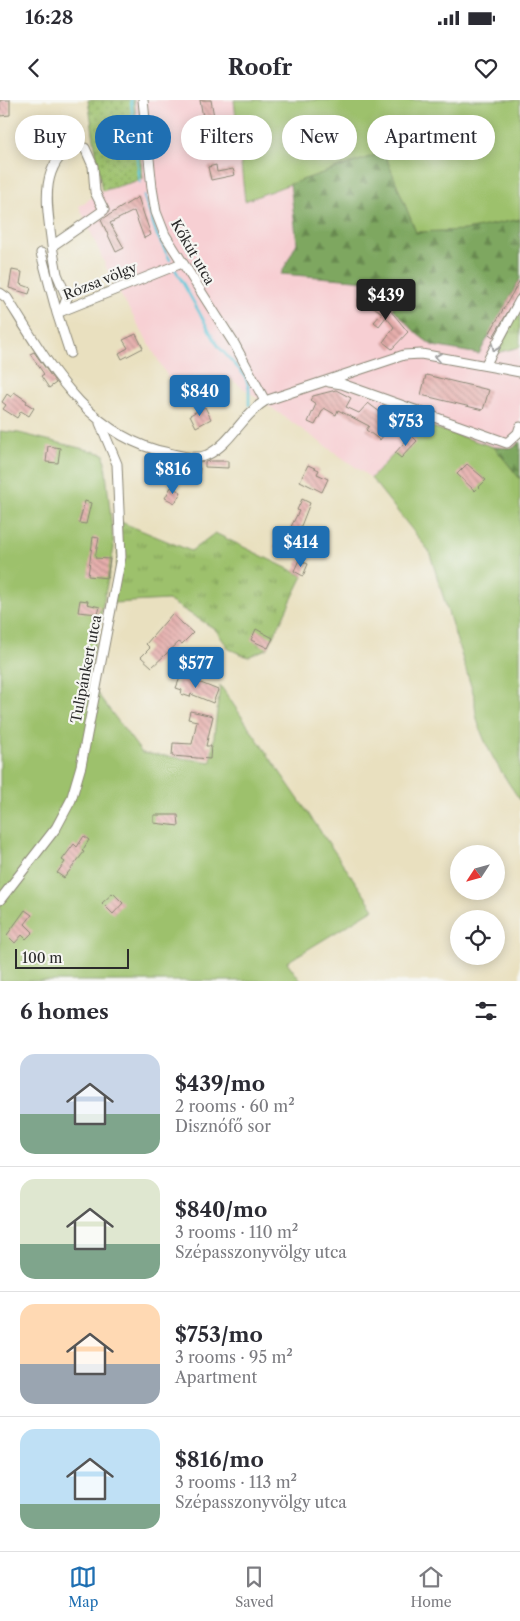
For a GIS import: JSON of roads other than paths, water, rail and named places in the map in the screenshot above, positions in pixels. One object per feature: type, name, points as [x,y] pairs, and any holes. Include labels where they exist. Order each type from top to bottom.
[{"type":"street","name":"Kőkút utca","points":[[143,100],[152,188],[156,212],[165,235],[236,345],[265,402]]},
{"type":"street","name":"Rózsa völgy","points":[[52,246],[104,210],[96,192],[93,166],[85,148],[73,145],[61,153],[51,170],[46,194],[52,246],[58,274],[67,298],[60,312]]},
{"type":"street","points":[[41,253],[60,312],[70,353]]},
{"type":"street","name":"Rózsa völgy","points":[[60,312],[182,263]]},
{"type":"street","points":[[0,293],[7,298],[47,361],[80,403],[100,423],[150,450],[197,457],[205,455],[222,444],[252,410],[265,402],[404,356],[421,354],[486,364],[520,372]]},
{"type":"street","points":[[486,364],[520,300]]},
{"type":"street","points":[[326,381],[342,384],[507,443],[518,433],[520,428]]},
{"type":"street","name":"Tulipánkert utca","points":[[0,900],[56,828],[70,800],[81,766],[121,557],[117,464],[100,423]]},
{"type":"waterway","points":[[131,100],[140,182]]},
{"type":"waterway","points":[[144,196],[157,235],[170,260]]},
{"type":"waterway","points":[[175,269],[218,346],[245,376],[249,388],[249,405]]}]
